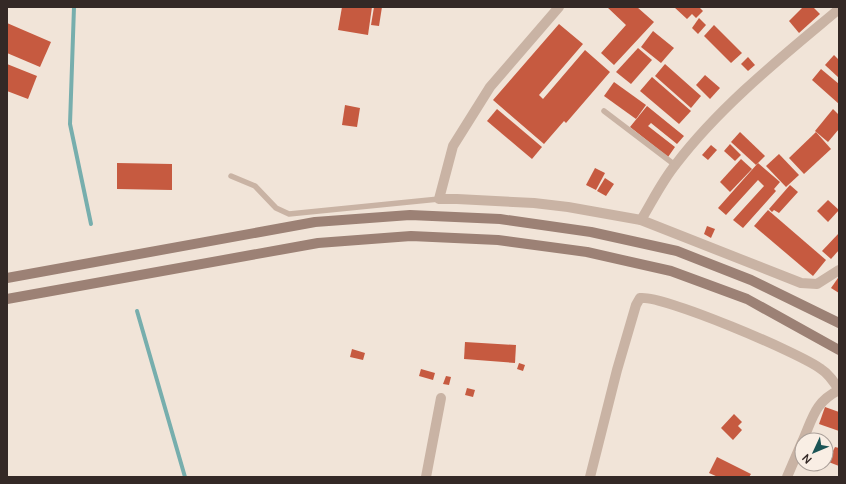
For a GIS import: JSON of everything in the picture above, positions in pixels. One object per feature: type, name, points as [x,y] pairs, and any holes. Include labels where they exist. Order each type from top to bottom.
[{"type":"main road","points":[[7,278],[315,222],[410,215],[500,219],[591,232],[677,251],[751,280],[802,303],[839,323]]},
{"type":"main road","points":[[7,299],[318,243],[410,236],[498,240],[587,252],[672,271],[747,299],[839,350]]},
{"type":"street","points":[[559,7],[490,87],[457,139],[453,146],[439,199],[534,203],[568,207],[641,220],[801,283],[818,284],[839,270]]},
{"type":"street","points":[[641,220],[675,165],[702,132],[784,55],[839,9]]},
{"type":"street","points":[[590,477],[617,370],[636,305],[640,298],[653,299],[705,316],[793,354],[821,368],[830,377],[839,390],[826,396],[817,407],[806,432]]},
{"type":"street","points":[[426,477],[441,398]]},
{"type":"street","points":[[787,477],[794,460]]},
{"type":"lane","points":[[604,111],[675,165]]},
{"type":"lane","points":[[231,176],[255,186],[276,208],[289,214],[439,199]]},
{"type":"building","points":[[342,7],[372,7],[368,35],[338,30]]},
{"type":"building","points":[[374,7],[382,7],[379,26],[371,25]]},
{"type":"building","points":[[607,7],[637,7],[654,22],[614,65],[601,53],[626,25]]},
{"type":"building","points":[[674,7],[699,7],[703,11],[696,18],[692,14],[687,19]]},
{"type":"building","points":[[803,7],[813,7],[820,14],[799,33],[789,21]]},
{"type":"building","points":[[699,18],[706,25],[698,34],[692,28]]},
{"type":"building","points":[[7,23],[51,42],[40,67],[7,53]]},
{"type":"building","points":[[559,24],[583,44],[539,95],[543,99],[585,50],[610,72],[566,123],[564,121],[544,144],[493,100]]},
{"type":"building","points":[[714,25],[742,53],[731,63],[704,36]]},
{"type":"building","points":[[653,31],[674,48],[661,63],[641,47]]},
{"type":"building","points":[[638,48],[652,60],[631,84],[616,72]]},
{"type":"building","points":[[834,55],[839,60],[839,78],[825,65]]},
{"type":"building","points":[[748,57],[755,65],[748,71],[741,64]]},
{"type":"building","points":[[7,64],[37,76],[28,99],[7,91]]},
{"type":"building","points":[[665,64],[701,96],[691,108],[655,76]]},
{"type":"building","points":[[821,69],[839,84],[839,104],[812,80]]},
{"type":"building","points":[[705,75],[720,88],[710,99],[696,85]]},
{"type":"building","points":[[652,77],[691,111],[679,124],[640,91]]},
{"type":"building","points":[[614,82],[646,105],[636,119],[604,96]]},
{"type":"building","points":[[345,105],[360,108],[357,127],[342,125]]},
{"type":"building","points":[[647,106],[684,136],[677,144],[651,123],[648,126],[675,147],[668,157],[630,127]]},
{"type":"building","points":[[497,109],[542,147],[532,159],[487,121]]},
{"type":"building","points":[[833,109],[839,115],[839,129],[828,142],[815,131]]},
{"type":"building","points":[[740,132],[765,156],[756,165],[731,142]]},
{"type":"building","points":[[816,132],[831,149],[804,174],[789,158]]},
{"type":"building","points":[[730,144],[741,155],[735,161],[724,151]]},
{"type":"building","points":[[711,145],[717,150],[708,160],[702,155]]},
{"type":"building","points":[[779,154],[799,175],[786,187],[766,166]]},
{"type":"building","points":[[741,159],[752,169],[730,192],[720,182]]},
{"type":"building","points":[[117,163],[172,164],[172,190],[117,189]]},
{"type":"building","points":[[758,163],[780,182],[774,189],[776,191],[743,228],[733,220],[764,186],[758,180],[726,215],[718,208]]},
{"type":"building","points":[[595,168],[605,173],[596,190],[586,185]]},
{"type":"building","points":[[605,178],[614,184],[606,196],[597,191]]},
{"type":"building","points":[[790,185],[798,192],[779,213],[774,210],[772,212],[769,209]]},
{"type":"building","points":[[828,200],[839,210],[828,222],[817,211]]},
{"type":"building","points":[[768,210],[826,260],[813,276],[754,226]]},
{"type":"building","points":[[707,226],[715,229],[711,238],[704,234]]},
{"type":"building","points":[[839,233],[839,250],[831,259],[822,251]]},
{"type":"building","points":[[838,278],[839,279],[839,293],[831,288]]},
{"type":"building","points":[[465,342],[516,345],[515,363],[464,359]]},
{"type":"building","points":[[352,349],[365,353],[363,360],[350,357]]},
{"type":"building","points":[[519,363],[525,365],[523,371],[517,369]]},
{"type":"building","points":[[421,369],[435,373],[433,380],[419,376]]},
{"type":"building","points":[[446,376],[451,377],[449,385],[443,384]]},
{"type":"building","points":[[467,388],[475,390],[473,397],[465,395]]},
{"type":"building","points":[[825,407],[839,412],[839,431],[819,424]]},
{"type":"building","points":[[734,414],[742,422],[738,426],[742,430],[733,440],[721,428]]},
{"type":"building","points":[[835,447],[839,448],[839,466],[834,464]]},
{"type":"building","points":[[717,457],[751,474],[749,477],[718,477],[709,473]]},
{"type":"waterway","points":[[74,7],[70,124],[91,224]]},
{"type":"waterway","points":[[137,311],[185,477]]}]
